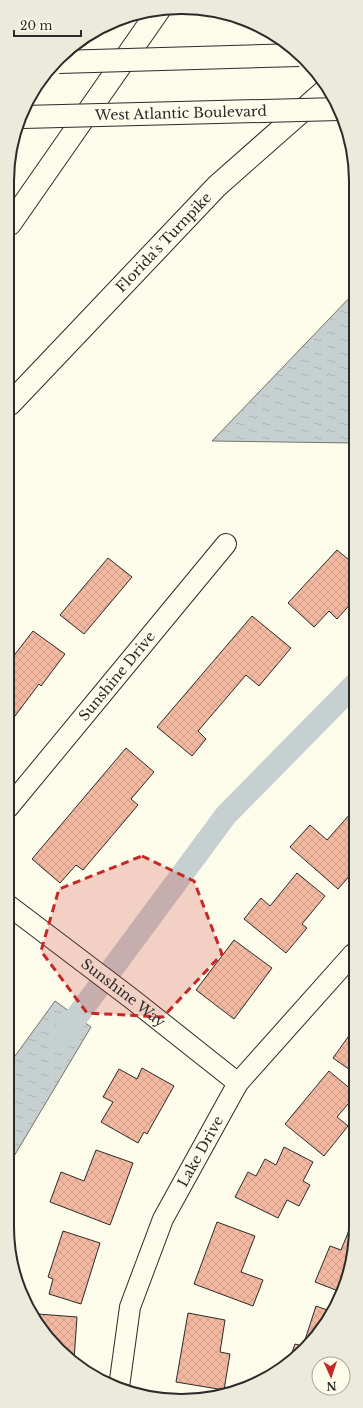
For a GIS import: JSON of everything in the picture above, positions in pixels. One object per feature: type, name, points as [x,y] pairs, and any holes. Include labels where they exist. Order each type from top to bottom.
[{"type":"main road","points":[[14,218],[155,16]]},
{"type":"main road","points":[[64,62],[291,55]]},
{"type":"main road","name":"Florida's Turnpike","points":[[14,400],[217,186],[323,92]]},
{"type":"main road","name":"West Atlantic Boulevard","points":[[27,118],[333,109]]},
{"type":"street","name":"Sunshine Drive","points":[[14,801],[226,544]]},
{"type":"street","name":"Sunshine Way","points":[[14,910],[132,999],[238,1084]]},
{"type":"street","name":"Lake Drive","points":[[120,1382],[130,1307],[163,1220],[238,1084],[349,959]]},
{"type":"highlighted area","points":[[142,856],[194,881],[222,954],[163,1017],[87,1013],[41,951],[59,889]]},
{"type":"water","points":[[349,298],[349,443],[212,441]]},
{"type":"water","points":[[55,1001],[91,1027],[14,1156],[14,1057]]},
{"type":"building","points":[[337,550],[349,560],[349,606],[337,619],[329,611],[314,627],[288,603]]},
{"type":"building","points":[[108,558],[132,577],[84,634],[60,615]]},
{"type":"building","points":[[252,616],[291,648],[259,686],[246,675],[198,731],[206,739],[192,756],[157,727]]},
{"type":"building","points":[[33,631],[65,654],[41,686],[39,684],[14,717],[14,656]]},
{"type":"building","points":[[126,748],[154,772],[131,799],[138,805],[83,870],[76,865],[60,883],[32,859]]},
{"type":"building","points":[[349,815],[349,877],[338,889],[290,847],[310,825],[327,840]]},
{"type":"building","points":[[297,873],[325,896],[302,924],[307,928],[286,953],[244,919],[261,898],[270,906]]},
{"type":"building","points":[[234,940],[272,968],[234,1019],[196,990]]},
{"type":"building","points":[[349,1036],[349,1069],[333,1058]]},
{"type":"building","points":[[142,1068],[174,1086],[147,1134],[144,1132],[138,1143],[101,1122],[113,1102],[103,1097],[119,1069],[137,1079]]},
{"type":"building","points":[[329,1071],[349,1088],[349,1103],[337,1117],[348,1126],[324,1156],[285,1124]]},
{"type":"building","points":[[284,1147],[313,1162],[303,1181],[310,1185],[299,1206],[287,1200],[278,1218],[235,1197],[248,1172],[256,1176],[265,1159],[276,1165]]},
{"type":"building","points":[[96,1150],[133,1163],[110,1225],[50,1202],[61,1172],[84,1181]]},
{"type":"building","points":[[217,1222],[255,1236],[241,1272],[263,1280],[253,1306],[194,1284]]},
{"type":"building","points":[[349,1230],[346,1259],[336,1290],[315,1282],[330,1246],[341,1250]]},
{"type":"building","points":[[63,1231],[100,1243],[81,1304],[49,1294],[53,1279],[48,1277]]},
{"type":"building","points":[[316,1306],[327,1310],[321,1320],[305,1339]]},
{"type":"building","points":[[188,1313],[225,1320],[220,1352],[230,1354],[224,1388],[220,1389],[176,1382]]},
{"type":"building","points":[[38,1314],[77,1317],[74,1355],[63,1345]]},
{"type":"building","points":[[295,1344],[300,1345],[292,1352]]},
{"type":"waterway","points":[[58,1042],[226,815],[349,690]]}]
